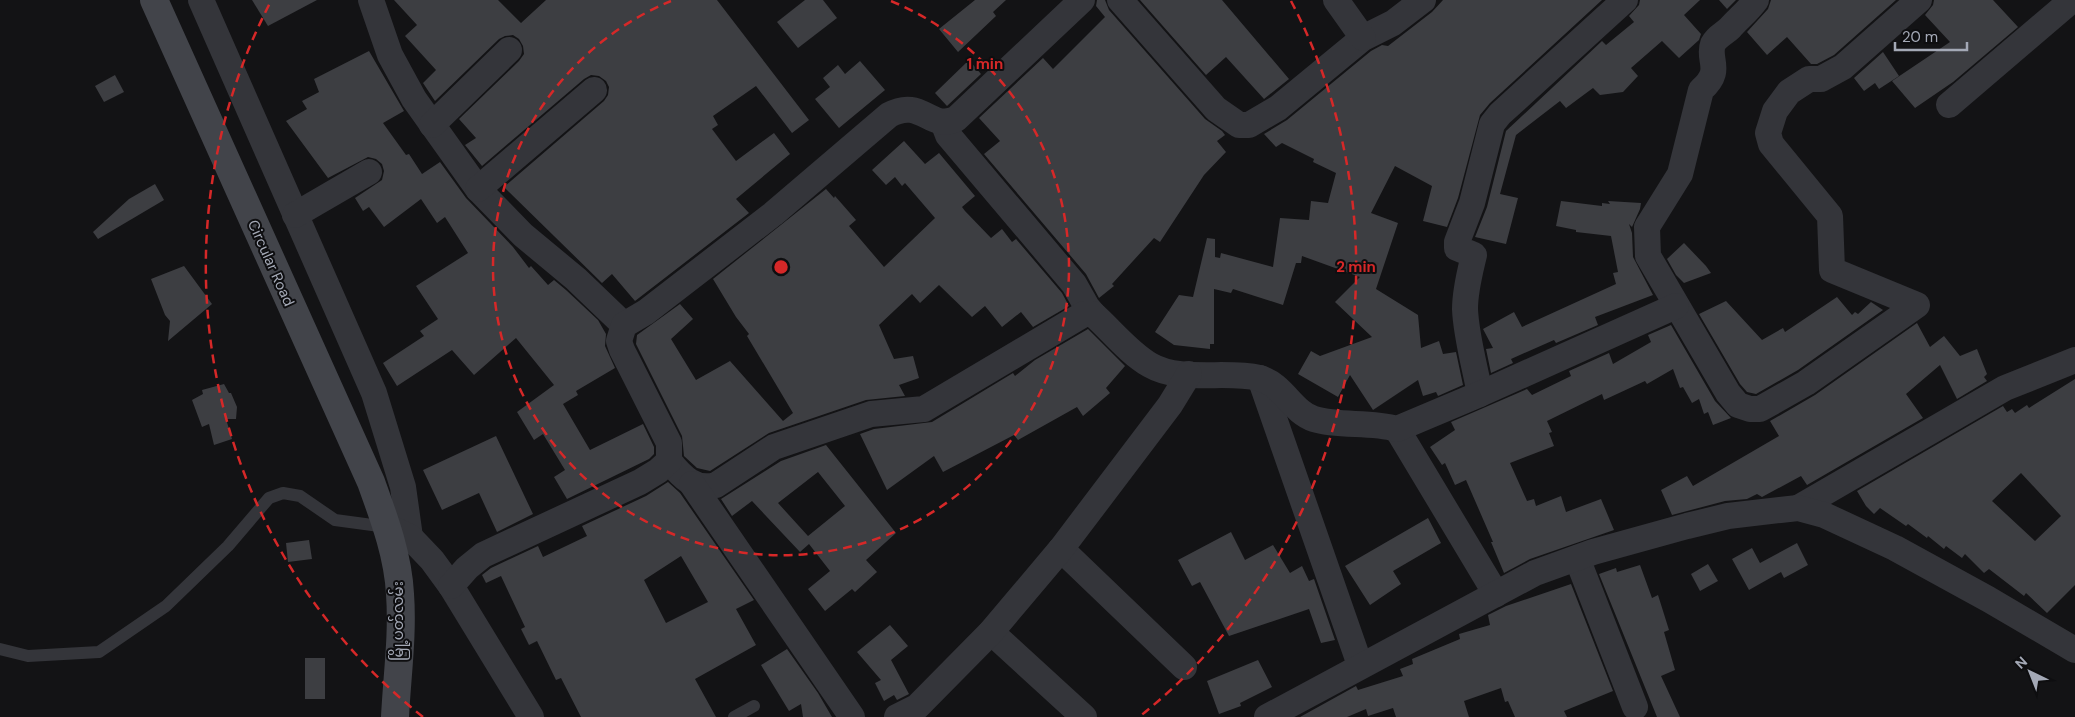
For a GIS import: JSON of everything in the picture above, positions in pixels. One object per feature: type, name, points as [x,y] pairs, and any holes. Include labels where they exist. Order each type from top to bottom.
[{"type":"main road","name":"Circular Road","points":[[154,0],[371,482],[398,532]]},
{"type":"main road","name":"မြို့ပတ်လမ်း","points":[[395,717],[401,628],[398,532]]},
{"type":"street","points":[[201,0],[374,393],[403,487],[398,532],[432,560],[451,586],[532,717]]},
{"type":"street","points":[[370,0],[390,55],[432,125],[478,189],[523,235],[576,279],[624,325]]},
{"type":"street","points":[[852,717],[692,484],[683,478],[669,461],[668,443],[619,341],[624,325],[646,312],[773,214],[889,115],[901,109],[910,108],[943,122],[956,118],[1082,0]]},
{"type":"street","points":[[1120,0],[1216,109],[1239,125],[1249,125],[1278,108],[1362,38],[1393,23],[1423,0]]},
{"type":"street","points":[[1336,0],[1362,38]]},
{"type":"street","points":[[1480,394],[1466,328],[1465,307],[1468,280],[1474,255],[1457,248],[1457,242],[1472,203],[1492,124],[1500,114],[1626,0]]},
{"type":"street","points":[[1756,0],[1728,30],[1720,34],[1712,46],[1714,71],[1708,84],[1701,90],[1680,174],[1647,227],[1648,256],[1676,306],[1728,393],[1738,405],[1750,410],[1760,409],[1806,384],[1917,305],[1832,270],[1830,216],[1771,144],[1768,133],[1775,111],[1789,92],[1809,79],[1821,79],[1843,66],[1919,0]]},
{"type":"street","points":[[1949,105],[2072,0]]},
{"type":"street","points":[[432,125],[509,50]]},
{"type":"street","points":[[478,189],[594,90]]},
{"type":"street","points":[[943,122],[948,135],[1074,284],[1087,307],[1150,365],[1159,369],[1189,374],[1260,378],[1281,390],[1294,405],[1312,418],[1383,425],[1397,429],[1676,306]]},
{"type":"street","points":[[296,215],[369,172]]},
{"type":"street","points":[[692,484],[708,487],[716,485],[774,447],[871,414],[924,409],[1084,314],[1093,314]]},
{"type":"street","points":[[1798,508],[2005,388],[2075,360]]},
{"type":"street","points":[[914,714],[991,632],[1061,548],[1170,405],[1189,374]]},
{"type":"street","points":[[1260,378],[1360,665]]},
{"type":"street","points":[[1397,429],[1496,594]]},
{"type":"street","points":[[451,586],[467,568],[483,556],[640,482],[658,471],[669,461]]},
{"type":"street","points":[[1267,717],[1360,665],[1535,573],[1577,558],[1728,516],[1798,508],[1824,515],[1895,548],[2075,650]]},
{"type":"street","points":[[1061,548],[1184,666]]},
{"type":"street","points":[[1577,558],[1635,707]]},
{"type":"street","points":[[991,632],[1084,717]]},
{"type":"lane","points":[[0,649],[28,656],[99,652],[166,606],[228,546],[269,498],[283,493],[300,496],[335,520],[398,532]]},
{"type":"lane","points":[[734,717],[754,706]]},
{"type":"building","points":[[252,0],[317,0],[268,26]]},
{"type":"building","points":[[394,0],[498,0],[521,23],[546,0],[717,0],[809,120],[792,133],[756,86],[713,116],[718,125],[712,129],[736,161],[774,133],[790,154],[736,199],[749,213],[635,301],[612,274],[602,283],[504,187],[604,101],[608,95],[609,87],[606,81],[599,76],[591,75],[584,79],[482,166],[465,145],[476,138],[459,119],[519,61],[524,54],[523,46],[519,39],[513,35],[499,39],[435,101],[423,83],[436,70],[405,36],[417,25]]},
{"type":"building","points":[[805,0],[823,0],[837,18],[798,48],[777,22]]},
{"type":"building","points":[[975,0],[1006,0],[993,12],[996,16],[958,52],[939,29]]},
{"type":"building","points":[[1097,0],[1105,0],[1109,10],[1205,119],[1222,131],[1225,135],[1217,141],[1226,152],[1204,175],[1160,242],[1154,238],[1112,284],[1114,286],[1099,298],[1086,274],[984,154],[1000,141],[979,118],[1043,58],[1053,69],[1105,17],[1096,6]]},
{"type":"building","points":[[1140,0],[1222,0],[1289,79],[1264,99],[1226,57],[1206,75]]},
{"type":"building","points":[[1443,0],[1602,0],[1490,103],[1480,115],[1458,198],[1447,227],[1423,221],[1432,186],[1395,166],[1371,213],[1398,223],[1376,289],[1418,315],[1421,348],[1439,341],[1443,354],[1456,352],[1463,385],[1438,396],[1436,392],[1423,396],[1418,380],[1373,410],[1350,375],[1338,397],[1298,374],[1311,351],[1320,356],[1372,337],[1335,302],[1360,277],[1302,256],[1301,263],[1296,263],[1283,305],[1233,289],[1231,293],[1214,289],[1214,344],[1210,344],[1210,349],[1174,345],[1155,332],[1179,295],[1193,297],[1207,238],[1215,239],[1215,257],[1220,258],[1221,253],[1273,267],[1280,218],[1309,220],[1311,201],[1328,203],[1336,173],[1313,162],[1314,159],[1282,143],[1276,147],[1264,134],[1287,120],[1371,51],[1382,45],[1388,46],[1432,12]]},
{"type":"building","points":[[1640,0],[1700,0],[1684,15],[1701,34],[1699,40],[1679,58],[1662,41],[1631,68],[1638,76],[1623,92],[1600,95],[1593,88],[1566,108],[1560,101],[1516,135],[1500,194],[1518,198],[1506,244],[1475,237],[1487,207],[1506,131],[1602,41],[1606,45],[1634,22],[1629,16],[1639,5]]},
{"type":"building","points":[[1719,0],[1736,0],[1727,9]]},
{"type":"building","points":[[1771,0],[1896,0],[1834,55],[1817,64],[1811,64],[1787,37],[1767,55],[1747,32],[1768,9]]},
{"type":"building","points":[[1934,0],[1993,0],[2018,27],[1953,82],[1915,108],[1892,81],[1950,42],[1925,15],[1933,5]]},
{"type":"building","points":[[369,51],[404,111],[383,123],[406,155],[409,154],[422,174],[440,162],[466,198],[513,247],[529,268],[531,266],[548,285],[554,280],[566,290],[598,320],[606,334],[605,346],[615,368],[576,391],[578,395],[563,404],[590,450],[643,424],[654,447],[654,454],[649,459],[567,499],[554,477],[565,470],[543,434],[534,440],[517,412],[554,385],[516,338],[474,375],[452,350],[397,386],[383,363],[424,336],[420,331],[438,319],[416,286],[468,253],[445,217],[437,223],[421,199],[384,227],[369,207],[363,211],[355,198],[382,180],[384,171],[382,164],[376,159],[368,157],[328,178],[286,121],[307,109],[302,101],[319,92],[314,79]]},
{"type":"building","points":[[1883,52],[1899,76],[1879,89],[1875,83],[1864,91],[1854,78]]},
{"type":"building","points":[[969,60],[981,74],[947,106],[935,93]]},
{"type":"building","points":[[860,61],[885,90],[839,128],[815,99],[830,87],[823,78],[838,65],[845,74]]},
{"type":"building","points":[[115,75],[124,92],[104,102],[95,86]]},
{"type":"building","points":[[904,141],[925,164],[939,153],[975,196],[962,207],[965,211],[991,238],[1002,229],[1012,242],[1016,239],[1062,293],[1069,306],[1033,327],[1021,312],[1002,327],[985,306],[972,317],[939,285],[920,303],[912,294],[879,325],[894,359],[913,356],[919,378],[899,385],[905,396],[866,400],[769,433],[710,471],[697,468],[684,456],[682,436],[636,344],[637,335],[680,304],[693,319],[671,339],[696,380],[730,361],[783,421],[793,413],[747,336],[749,334],[736,317],[713,279],[826,189],[834,198],[835,196],[856,220],[849,226],[884,267],[935,218],[905,183],[902,186],[895,177],[886,185],[872,170]]},
{"type":"building","points":[[155,184],[164,200],[98,239],[93,232],[129,199]]},
{"type":"building","points":[[1561,201],[1602,206],[1602,203],[1610,204],[1608,201],[1641,203],[1632,227],[1629,224],[1632,233],[1633,257],[1653,295],[1595,317],[1598,325],[1556,343],[1554,340],[1511,359],[1513,363],[1491,373],[1486,349],[1493,348],[1483,329],[1514,312],[1522,327],[1616,284],[1613,273],[1618,272],[1611,236],[1576,232],[1576,230],[1556,226]]},
{"type":"building","points":[[1684,243],[1711,273],[1684,283],[1676,275],[1667,259]]},
{"type":"building","points":[[184,266],[212,304],[168,341],[170,321],[165,315],[151,279]]},
{"type":"building","points":[[1837,297],[1852,315],[1855,312],[1858,314],[1871,302],[1883,310],[1798,370],[1756,394],[1747,392],[1740,384],[1699,314],[1726,301],[1762,340],[1783,328],[1785,332]]},
{"type":"building","points":[[1917,323],[1930,347],[1944,336],[1960,356],[1977,349],[1987,374],[1984,377],[1987,381],[1957,399],[1940,365],[1906,394],[1923,418],[1807,485],[1801,476],[1762,497],[1757,494],[1747,499],[1725,501],[1672,515],[1661,490],[1687,476],[1693,486],[1779,436],[1770,421],[1815,395]]},
{"type":"building","points":[[1671,325],[1715,401],[1731,418],[1713,425],[1708,412],[1704,414],[1699,399],[1692,403],[1683,387],[1680,388],[1673,369],[1647,384],[1645,381],[1604,400],[1602,394],[1547,421],[1552,432],[1549,433],[1554,446],[1510,463],[1527,501],[1534,499],[1536,506],[1561,496],[1566,512],[1601,499],[1614,530],[1530,559],[1504,573],[1491,542],[1493,542],[1466,480],[1455,485],[1445,463],[1442,465],[1430,447],[1455,430],[1451,422],[1527,389],[1532,395],[1571,376],[1569,371],[1609,353],[1613,364],[1651,342],[1648,335]]},
{"type":"building","points":[[1088,329],[1125,366],[1106,388],[1110,393],[1083,416],[1077,407],[1018,440],[1014,435],[943,472],[934,456],[887,490],[860,434],[874,429],[932,422],[1013,373],[1015,376],[1035,360]]},
{"type":"building","points":[[2075,379],[2075,585],[2047,613],[2026,593],[2024,596],[1989,569],[1984,573],[1965,554],[1962,558],[1946,546],[1944,549],[1928,536],[1927,538],[1908,524],[1906,526],[1880,508],[1874,514],[1866,506],[1857,491],[2003,406],[2007,412],[2012,409],[2015,413],[2027,405],[2029,408]],"holes":[[[2021,473],[2061,516],[2035,541],[1992,501]]]},
{"type":"building","points":[[224,384],[229,393],[231,393],[237,407],[236,419],[226,419],[232,439],[214,445],[209,424],[202,427],[192,400],[203,394],[202,390]]},
{"type":"building","points":[[496,436],[533,514],[497,532],[479,493],[442,510],[423,470]]},
{"type":"building","points":[[826,445],[896,533],[866,560],[877,572],[855,592],[852,589],[825,611],[808,589],[830,571],[809,544],[800,552],[752,501],[732,516],[721,499],[781,461]],"holes":[[[818,472],[845,506],[808,536],[778,503]]]},
{"type":"building","points":[[668,482],[680,493],[754,600],[736,609],[756,645],[695,679],[716,717],[581,717],[561,678],[556,680],[537,641],[529,645],[521,629],[525,627],[501,576],[486,583],[482,575],[491,568],[538,546],[543,557],[587,536],[582,526],[646,496]],"holes":[[[681,556],[708,602],[666,623],[644,580]]]},
{"type":"building","points":[[1428,518],[1441,543],[1393,571],[1401,584],[1370,605],[1345,566]]},
{"type":"building","points":[[1231,532],[1245,560],[1273,545],[1290,573],[1302,566],[1309,581],[1314,579],[1335,640],[1321,643],[1309,609],[1229,636],[1200,582],[1192,586],[1178,560]]},
{"type":"building","points":[[309,540],[312,559],[288,562],[286,543]]},
{"type":"building","points":[[1797,543],[1808,565],[1784,578],[1781,572],[1749,590],[1732,559],[1752,548],[1760,563]]},
{"type":"building","points":[[1708,564],[1718,581],[1700,591],[1691,574]]},
{"type":"building","points":[[1640,565],[1652,598],[1658,595],[1669,630],[1664,632],[1675,670],[1661,676],[1680,717],[1657,717],[1599,574],[1616,568],[1617,572]]},
{"type":"building","points":[[1571,584],[1613,691],[1564,711],[1567,717],[1515,717],[1508,701],[1505,702],[1501,688],[1464,701],[1469,717],[1396,717],[1393,708],[1368,716],[1366,709],[1347,717],[1300,717],[1356,686],[1358,690],[1403,676],[1400,669],[1413,664],[1412,659],[1460,639],[1459,634],[1490,625],[1488,615],[1506,606]]},
{"type":"building","points":[[890,625],[908,646],[891,660],[909,694],[897,700],[894,695],[884,701],[875,683],[881,680],[857,652]]},
{"type":"building","points":[[787,649],[818,693],[832,717],[803,717],[801,704],[789,711],[761,665]]},
{"type":"building","points":[[305,658],[325,658],[325,699],[305,699]]},
{"type":"building","points":[[1258,660],[1272,687],[1240,703],[1241,706],[1219,714],[1207,681]]}]
